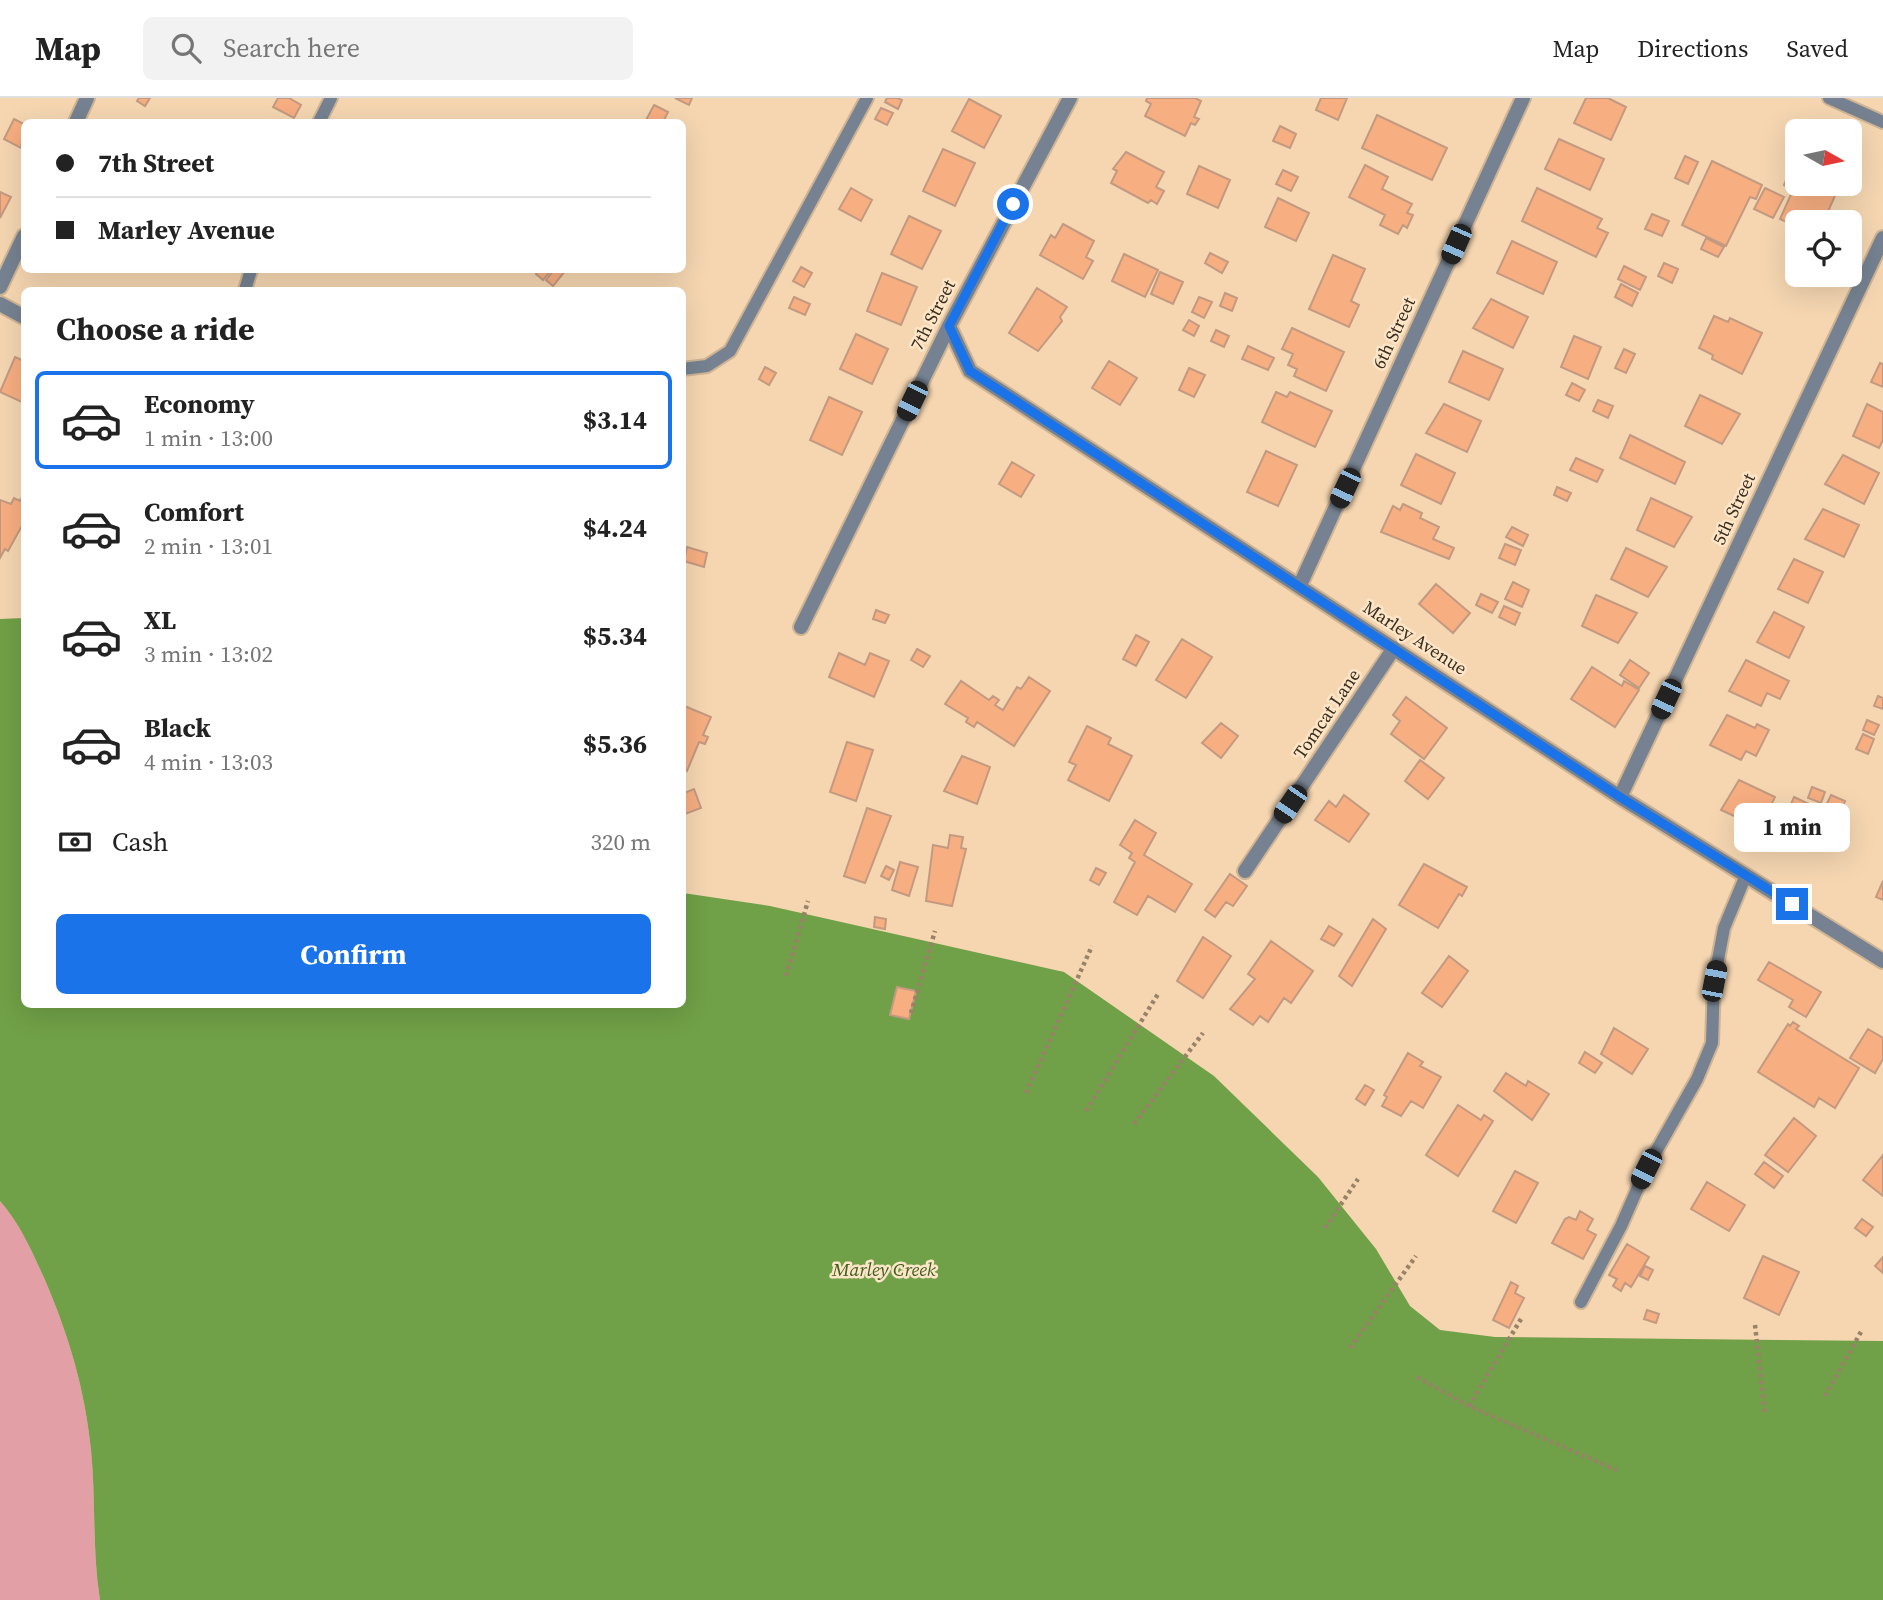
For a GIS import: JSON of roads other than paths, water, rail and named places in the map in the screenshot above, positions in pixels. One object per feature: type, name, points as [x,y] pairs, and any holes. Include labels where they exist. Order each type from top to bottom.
[{"type":"street","points":[[77,119],[87,98]]},
{"type":"street","name":"7th Street","points":[[801,627],[949,326],[1070,98]]},
{"type":"street","name":"6th Street","points":[[1300,585],[1523,98]]},
{"type":"street","name":"5th Street","points":[[1620,797],[1883,238]]},
{"type":"street","points":[[0,287],[21,242]]},
{"type":"street","points":[[0,304],[21,315]]},
{"type":"street","name":"Marley Avenue","points":[[949,326],[970,371],[1620,797],[1883,961]]},
{"type":"street","name":"Tomcat Lane","points":[[1245,871],[1394,648]]},
{"type":"lane","points":[[320,119],[331,98]]},
{"type":"lane","points":[[686,369],[707,366],[730,351],[867,98]]},
{"type":"lane","points":[[1829,98],[1883,122]]},
{"type":"lane","points":[[1581,1302],[1621,1226],[1646,1169],[1697,1079],[1712,1043],[1714,981],[1724,928],[1746,875]]},
{"type":"water","name":"Marley Creek","points":[[21,618],[21,1008],[686,1008],[686,893],[770,906],[1064,972],[1214,1076],[1318,1177],[1376,1249],[1410,1306],[1440,1330],[1495,1337],[1883,1341],[1883,1600],[100,1600],[91,1450],[80,1385],[69,1343],[45,1280],[20,1229],[0,1201],[0,619]]}]
